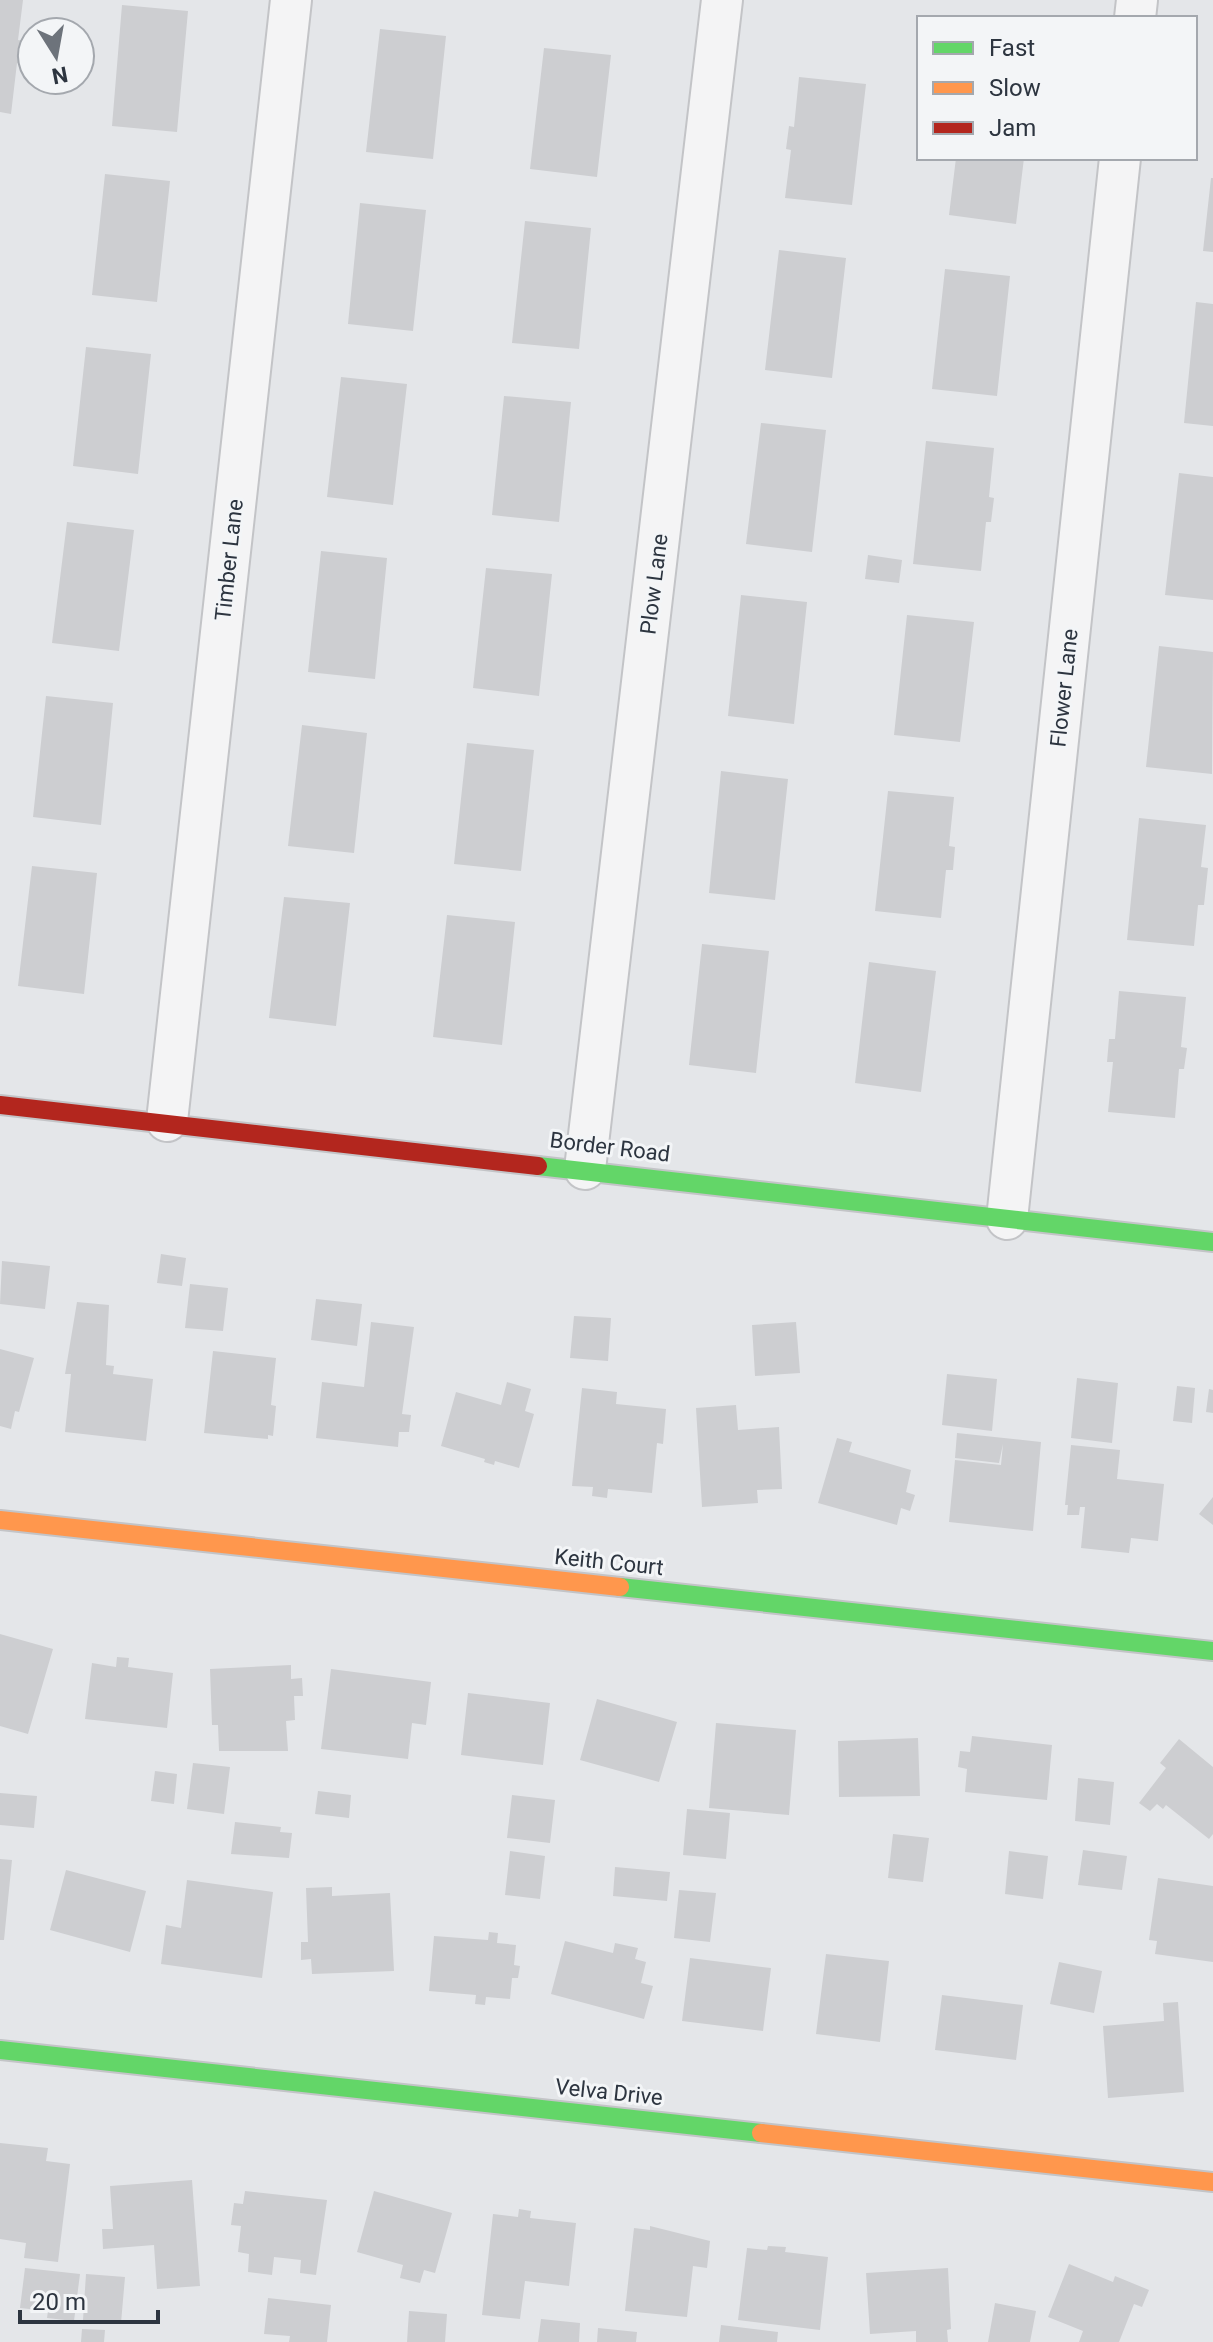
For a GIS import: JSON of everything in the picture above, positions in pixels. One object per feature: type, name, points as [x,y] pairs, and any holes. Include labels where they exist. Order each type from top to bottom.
[{"type":"street","name":"Timber Lane","points":[[167,1121],[291,0]]},
{"type":"street","name":"Plow Lane","points":[[585,1169],[722,0]]},
{"type":"street","name":"Flower Lane","points":[[1007,1219],[1120,160]]},
{"type":"street","name":"Border Road","points":[[0,1105],[167,1121],[1213,1242]]},
{"type":"street","name":"Keith Court","points":[[0,1520],[1213,1651]]},
{"type":"street","name":"Velva Drive","points":[[0,2050],[1213,2182]]},
{"type":"building","points":[[0,0],[23,0],[21,16],[16,16],[16,72],[11,114],[0,112]]},
{"type":"building","points":[[122,5],[188,11],[177,132],[112,126]]},
{"type":"building","points":[[380,29],[446,36],[433,159],[366,152]]},
{"type":"building","points":[[544,48],[611,55],[597,177],[530,169]]},
{"type":"building","points":[[799,77],[866,84],[852,205],[785,198],[791,150],[786,149],[789,126],[794,127]]},
{"type":"building","points":[[956,160],[1024,160],[1016,224],[949,215]]},
{"type":"building","points":[[105,174],[170,181],[157,302],[92,295]]},
{"type":"building","points":[[1213,178],[1213,252],[1203,251]]},
{"type":"building","points":[[360,203],[426,210],[413,331],[348,324]]},
{"type":"building","points":[[525,221],[591,228],[579,349],[512,343]]},
{"type":"building","points":[[779,250],[846,258],[832,378],[765,370]]},
{"type":"building","points":[[945,269],[1010,276],[997,396],[932,389]]},
{"type":"building","points":[[1196,302],[1213,304],[1213,426],[1184,423]]},
{"type":"building","points":[[86,347],[151,354],[138,474],[73,466]]},
{"type":"building","points":[[341,377],[407,384],[393,505],[327,497]]},
{"type":"building","points":[[504,396],[571,402],[559,522],[492,515]]},
{"type":"building","points":[[761,423],[826,430],[812,552],[746,544]]},
{"type":"building","points":[[926,441],[994,448],[989,497],[994,498],[991,522],[986,522],[981,571],[913,564]]},
{"type":"building","points":[[1179,473],[1213,477],[1213,600],[1165,595]]},
{"type":"building","points":[[67,522],[134,530],[119,651],[52,643]]},
{"type":"building","points":[[321,551],[387,558],[375,679],[308,672]]},
{"type":"building","points":[[868,555],[902,560],[899,583],[865,579]]},
{"type":"building","points":[[486,568],[552,574],[539,696],[473,688]]},
{"type":"building","points":[[741,595],[807,602],[794,724],[728,716]]},
{"type":"building","points":[[907,615],[974,622],[960,742],[894,735]]},
{"type":"building","points":[[1159,646],[1213,652],[1212,774],[1146,767]]},
{"type":"building","points":[[46,696],[113,703],[101,825],[33,817]]},
{"type":"building","points":[[302,725],[367,733],[354,853],[288,846]]},
{"type":"building","points":[[467,743],[534,750],[521,871],[454,864]]},
{"type":"building","points":[[721,771],[788,779],[775,900],[709,893]]},
{"type":"building","points":[[888,791],[954,797],[949,846],[955,847],[953,870],[946,870],[941,918],[875,911]]},
{"type":"building","points":[[1139,818],[1206,825],[1201,867],[1208,868],[1204,905],[1198,905],[1194,946],[1127,940]]},
{"type":"building","points":[[32,866],[97,873],[84,994],[18,986]]},
{"type":"building","points":[[284,897],[350,903],[336,1026],[269,1018]]},
{"type":"building","points":[[447,915],[515,922],[502,1045],[433,1037]]},
{"type":"building","points":[[702,944],[769,951],[756,1073],[689,1065]]},
{"type":"building","points":[[869,962],[936,971],[921,1092],[855,1083]]},
{"type":"building","points":[[1119,991],[1186,997],[1181,1047],[1187,1048],[1184,1069],[1179,1069],[1175,1118],[1108,1112],[1113,1062],[1107,1062],[1109,1039],[1115,1039]]},
{"type":"building","points":[[161,1254],[186,1258],[182,1286],[157,1283]]},
{"type":"building","points":[[2,1261],[50,1266],[45,1309],[0,1304]]},
{"type":"building","points":[[190,1284],[228,1288],[223,1331],[185,1328]]},
{"type":"building","points":[[316,1299],[362,1304],[357,1346],[311,1340]]},
{"type":"building","points":[[77,1302],[109,1305],[106,1365],[114,1366],[113,1374],[153,1379],[146,1441],[65,1432],[71,1374],[65,1374]]},
{"type":"building","points":[[574,1316],[611,1318],[608,1361],[570,1358]]},
{"type":"building","points":[[371,1322],[414,1327],[402,1414],[411,1415],[409,1432],[399,1432],[398,1447],[316,1438],[322,1382],[364,1387]]},
{"type":"building","points":[[796,1322],[800,1373],[755,1376],[752,1325]]},
{"type":"building","points":[[0,1349],[34,1358],[11,1429],[0,1426]]},
{"type":"building","points":[[213,1351],[276,1358],[271,1405],[276,1406],[273,1436],[268,1435],[268,1439],[204,1433]]},
{"type":"building","points":[[947,1374],[997,1379],[992,1431],[942,1425]]},
{"type":"building","points":[[1077,1378],[1118,1383],[1112,1443],[1071,1438]]},
{"type":"building","points":[[507,1382],[531,1389],[525,1411],[534,1414],[519,1468],[495,1461],[494,1465],[484,1462],[485,1459],[441,1446],[456,1392],[501,1405]]},
{"type":"building","points":[[1177,1386],[1195,1388],[1192,1423],[1173,1421]]},
{"type":"building","points":[[582,1388],[617,1392],[616,1404],[666,1409],[663,1444],[657,1443],[652,1493],[608,1489],[607,1498],[592,1496],[593,1487],[572,1486]]},
{"type":"building","points":[[1209,1389],[1213,1390],[1213,1413],[1206,1412]]},
{"type":"building","points":[[736,1405],[738,1430],[779,1427],[782,1489],[757,1490],[758,1503],[702,1507],[696,1408]]},
{"type":"building","points":[[957,1433],[1041,1442],[1033,1531],[949,1522],[955,1460],[1001,1465],[1003,1444],[999,1463],[955,1458]]},
{"type":"building","points":[[837,1438],[852,1442],[849,1452],[911,1470],[906,1492],[915,1495],[910,1511],[901,1508],[897,1525],[818,1503]]},
{"type":"building","points":[[1071,1445],[1120,1450],[1117,1479],[1164,1484],[1158,1541],[1131,1538],[1129,1553],[1081,1548],[1085,1507],[1080,1507],[1079,1515],[1067,1515],[1068,1505],[1065,1505]]},
{"type":"building","points":[[1213,1497],[1213,1525],[1199,1514]]},
{"type":"building","points":[[0,1634],[53,1649],[28,1734],[0,1726]]},
{"type":"building","points":[[117,1657],[129,1658],[128,1667],[173,1673],[167,1728],[85,1719],[92,1663],[116,1667]]},
{"type":"building","points":[[291,1665],[291,1679],[302,1678],[303,1696],[294,1696],[295,1720],[286,1721],[288,1751],[219,1751],[218,1725],[212,1725],[210,1669]]},
{"type":"building","points":[[331,1669],[431,1682],[426,1725],[412,1723],[408,1759],[321,1749]]},
{"type":"building","points":[[468,1693],[550,1703],[543,1765],[461,1755]]},
{"type":"building","points":[[597,1699],[677,1722],[659,1782],[580,1760]]},
{"type":"building","points":[[716,1723],[796,1730],[789,1815],[709,1808]]},
{"type":"building","points":[[972,1736],[1052,1745],[1047,1800],[965,1792],[967,1769],[958,1767],[960,1751],[970,1752]]},
{"type":"building","points":[[918,1738],[920,1796],[839,1797],[838,1741]]},
{"type":"building","points":[[1179,1739],[1213,1767],[1213,1834],[1209,1839],[1166,1805],[1163,1809],[1157,1804],[1150,1811],[1139,1803],[1166,1768],[1160,1763]]},
{"type":"building","points":[[193,1763],[230,1767],[224,1814],[187,1809]]},
{"type":"building","points":[[155,1771],[177,1774],[174,1804],[151,1801]]},
{"type":"building","points":[[1078,1778],[1114,1782],[1110,1825],[1075,1821]]},
{"type":"building","points":[[318,1791],[351,1795],[349,1818],[315,1814]]},
{"type":"building","points":[[0,1793],[37,1796],[34,1828],[0,1825]]},
{"type":"building","points":[[512,1795],[555,1800],[550,1843],[507,1838]]},
{"type":"building","points":[[687,1809],[730,1813],[726,1859],[683,1855]]},
{"type":"building","points":[[235,1822],[281,1827],[280,1832],[292,1833],[289,1858],[231,1854]]},
{"type":"building","points":[[893,1834],[929,1838],[923,1882],[888,1878]]},
{"type":"building","points":[[1083,1850],[1127,1856],[1122,1890],[1078,1885]]},
{"type":"building","points":[[510,1851],[545,1856],[540,1899],[505,1895]]},
{"type":"building","points":[[1009,1851],[1048,1856],[1043,1899],[1005,1894]]},
{"type":"building","points":[[0,1859],[12,1860],[4,1940],[0,1940]]},
{"type":"building","points":[[615,1867],[670,1872],[667,1901],[613,1896]]},
{"type":"building","points":[[66,1870],[146,1891],[130,1952],[50,1930]]},
{"type":"building","points":[[1158,1878],[1213,1886],[1213,1962],[1155,1954],[1157,1941],[1149,1940]]},
{"type":"building","points":[[187,1880],[273,1892],[262,1978],[161,1964],[166,1925],[181,1928]]},
{"type":"building","points":[[332,1887],[332,1896],[390,1893],[394,1971],[312,1974],[311,1959],[301,1960],[301,1942],[308,1942],[306,1888]]},
{"type":"building","points":[[679,1890],[716,1893],[710,1942],[674,1938]]},
{"type":"building","points":[[489,1932],[498,1933],[497,1943],[516,1945],[514,1965],[520,1966],[518,1978],[512,1978],[510,1999],[486,1997],[485,2005],[475,2004],[476,1995],[429,1991],[434,1936],[488,1940]]},
{"type":"building","points":[[565,1941],[613,1953],[615,1943],[638,1948],[635,1959],[646,1962],[641,1983],[653,1986],[644,2019],[551,1994]]},
{"type":"building","points":[[826,1954],[889,1961],[880,2042],[816,2034]]},
{"type":"building","points":[[690,1958],[771,1968],[763,2031],[682,2021]]},
{"type":"building","points":[[1059,1962],[1102,1971],[1094,2013],[1050,2004]]},
{"type":"building","points":[[942,1995],[1023,2005],[1016,2060],[935,2050]]},
{"type":"building","points":[[1178,2002],[1184,2092],[1108,2098],[1103,2026],[1164,2021],[1163,2003]]},
{"type":"building","points":[[0,2143],[48,2148],[46,2161],[70,2164],[58,2262],[24,2258],[26,2243],[0,2239]]},
{"type":"building","points":[[192,2180],[200,2286],[157,2289],[154,2245],[103,2249],[102,2229],[113,2229],[110,2186]]},
{"type":"building","points":[[245,2191],[327,2200],[316,2275],[300,2273],[301,2260],[274,2257],[272,2275],[248,2272],[249,2254],[238,2252],[241,2226],[231,2225],[234,2203],[243,2204]]},
{"type":"building","points":[[374,2191],[452,2213],[435,2273],[424,2270],[420,2283],[400,2278],[403,2265],[357,2252]]},
{"type":"building","points":[[519,2209],[531,2211],[530,2218],[576,2223],[569,2286],[525,2281],[520,2319],[482,2315],[493,2214],[518,2217]]},
{"type":"building","points":[[650,2226],[710,2241],[707,2268],[693,2266],[687,2317],[625,2311],[634,2228],[650,2230]]},
{"type":"building","points":[[768,2246],[786,2247],[785,2252],[828,2257],[820,2330],[738,2320],[747,2248],[767,2250]]},
{"type":"building","points":[[1069,2264],[1113,2282],[1115,2276],[1149,2290],[1142,2307],[1134,2304],[1119,2342],[1079,2342],[1083,2331],[1048,2317]]},
{"type":"building","points":[[25,2268],[80,2274],[74,2321],[47,2318],[48,2311],[20,2308]]},
{"type":"building","points":[[948,2268],[951,2329],[947,2330],[948,2342],[916,2342],[916,2331],[870,2334],[866,2273]]},
{"type":"building","points":[[86,2274],[125,2277],[121,2323],[83,2320]]},
{"type":"building","points":[[268,2298],[331,2305],[327,2342],[289,2342],[290,2336],[264,2334]]},
{"type":"building","points":[[995,2303],[1036,2311],[1030,2342],[988,2342]]},
{"type":"building","points":[[409,2311],[447,2314],[445,2342],[407,2342]]},
{"type":"building","points":[[541,2319],[580,2323],[579,2342],[538,2342]]},
{"type":"building","points":[[721,2325],[778,2332],[777,2342],[719,2342]]},
{"type":"building","points":[[598,2328],[637,2332],[636,2342],[597,2342]]},
{"type":"building","points":[[82,2329],[105,2330],[104,2342],[81,2342]]},
{"type":"traffic: fast","points":[[538,1166],[1213,1242]]},
{"type":"traffic: fast","points":[[620,1587],[1213,1651]]},
{"type":"traffic: fast","points":[[0,2050],[761,2133]]},
{"type":"traffic: slow","points":[[0,1520],[620,1587]]},
{"type":"traffic: slow","points":[[761,2133],[1213,2182]]},
{"type":"traffic: jam","points":[[0,1105],[538,1166]]}]
